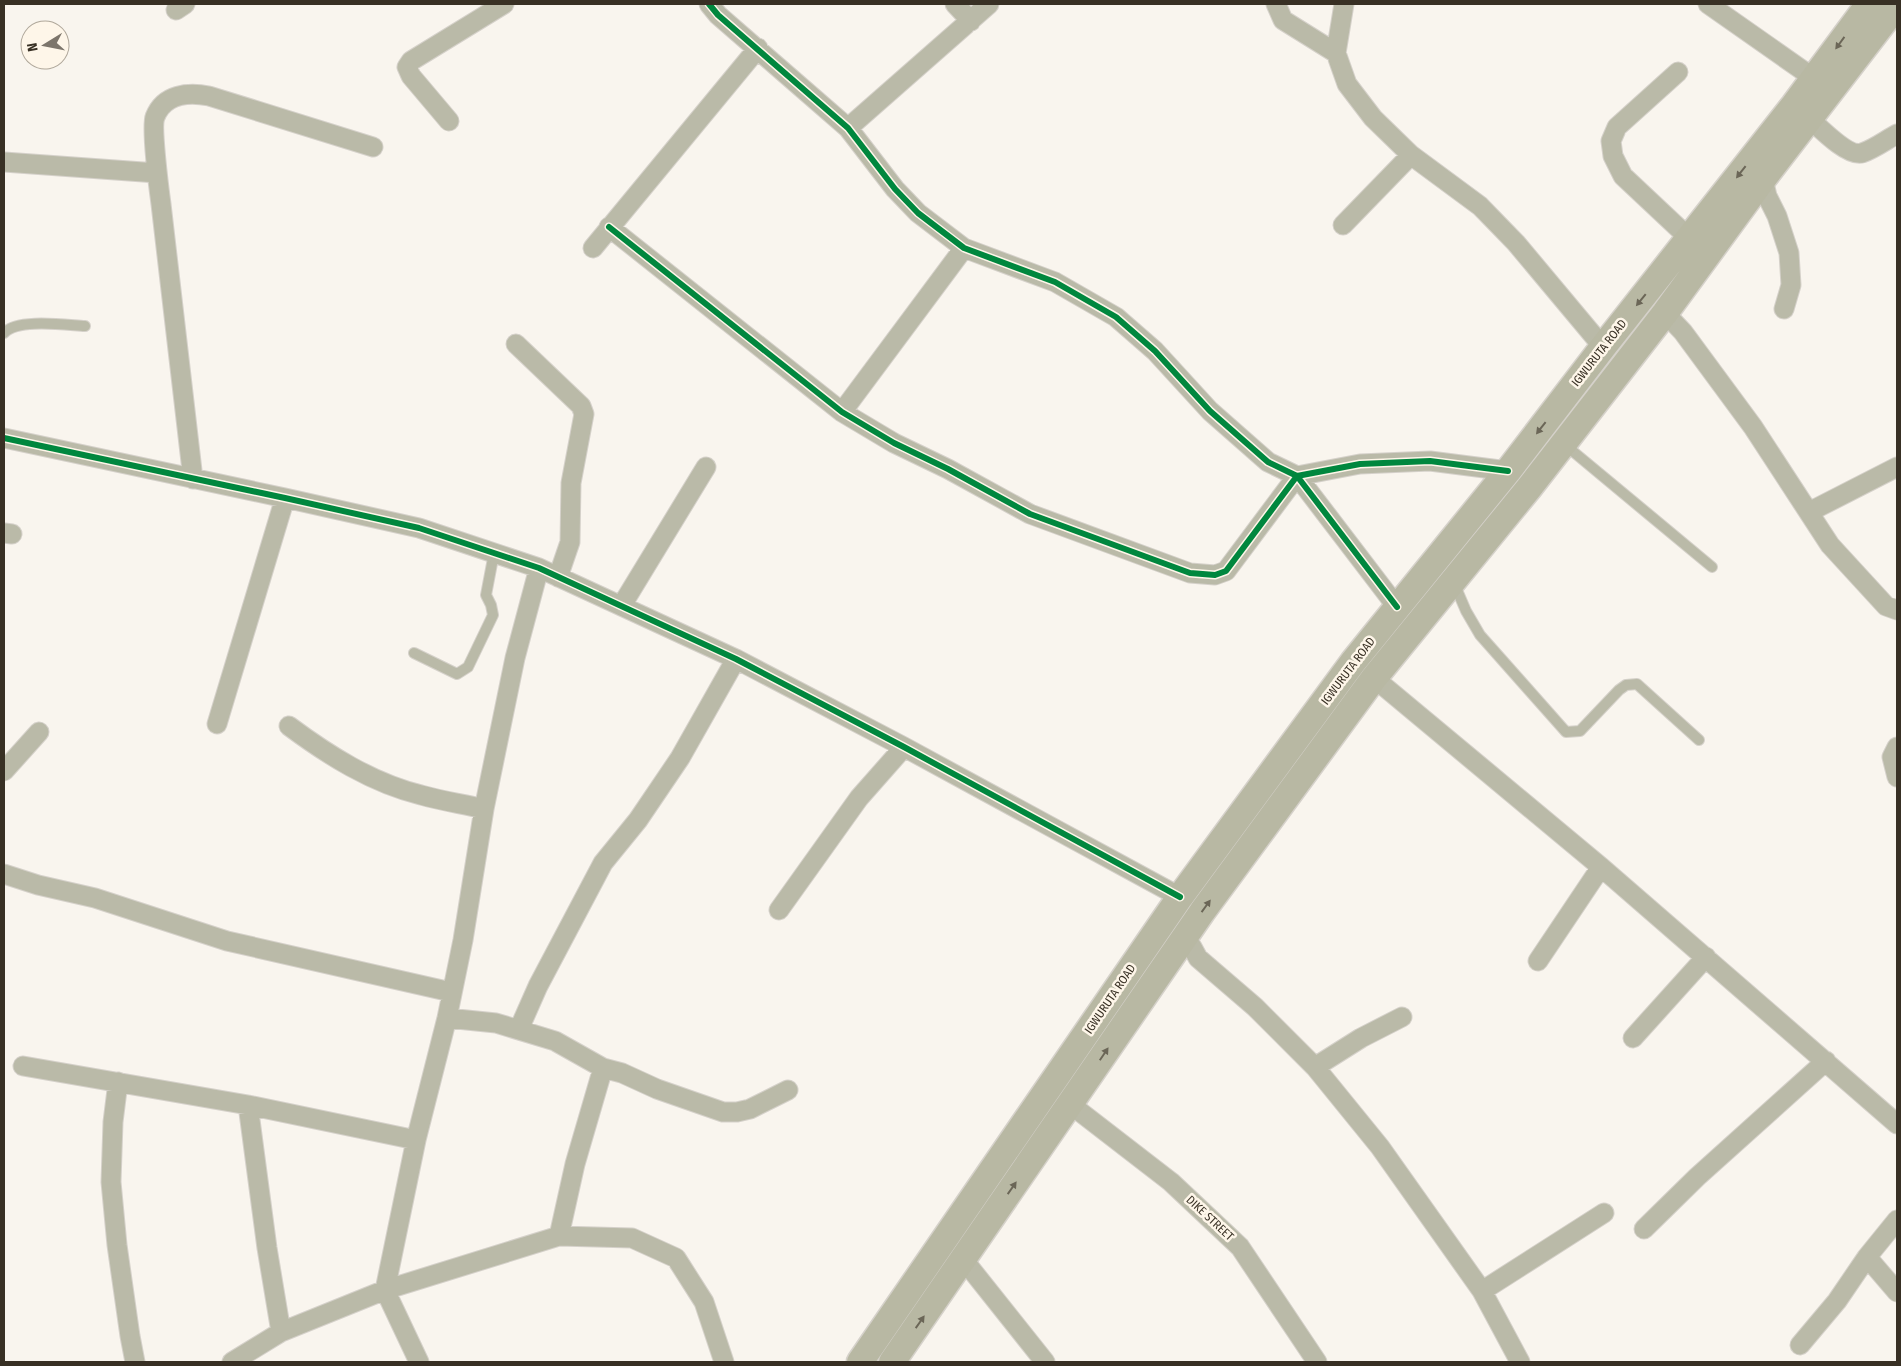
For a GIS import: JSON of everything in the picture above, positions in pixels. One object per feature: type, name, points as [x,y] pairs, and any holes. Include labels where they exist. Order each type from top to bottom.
[{"type":"main road","name":"IGWURUTA ROAD","points":[[860,1362],[1180,897],[1347,670],[1508,471],[1815,79],[1869,4]]},
{"type":"main road","name":"IGWURUTA ROAD","points":[[892,1362],[1183,940],[1374,678],[1665,313],[1763,178],[1897,5]]},
{"type":"street","points":[[449,121],[411,76],[406,67],[410,61],[504,4]]},
{"type":"street","points":[[955,4],[971,20]]},
{"type":"street","points":[[848,128],[989,4]]},
{"type":"street","points":[[1276,4],[1283,20],[1336,53]]},
{"type":"street","points":[[1344,4],[1336,53],[1347,84],[1373,118],[1411,155],[1480,206],[1516,243],[1604,347]]},
{"type":"street","points":[[1708,4],[1815,79]]},
{"type":"street","points":[[719,7],[758,48],[848,128],[895,189],[918,213],[964,248],[1055,282],[1116,317],[1156,352],[1210,411],[1268,462],[1297,476],[1397,607]]},
{"type":"street","points":[[593,248],[758,48]]},
{"type":"street","points":[[1678,72],[1617,127],[1611,140],[1613,156],[1623,176],[1689,238]]},
{"type":"street","points":[[193,479],[157,173],[153,119],[159,108],[180,94],[195,94],[209,96],[374,147]]},
{"type":"street","points":[[1810,119],[1852,153],[1860,153],[1897,134]]},
{"type":"street","points":[[1343,225],[1411,155]]},
{"type":"street","points":[[4,162],[157,173]]},
{"type":"street","points":[[1763,178],[1767,196],[1777,216],[1789,253],[1791,285],[1784,309]]},
{"type":"street","points":[[610,227],[842,412],[894,443],[1030,514],[1190,573],[1215,575],[1226,571],[1297,476],[1360,464],[1430,461],[1508,471]]},
{"type":"street","points":[[842,412],[964,248]]},
{"type":"street","points":[[1665,313],[1683,332],[1754,427],[1830,546],[1886,606],[1897,610]]},
{"type":"street","points":[[516,344],[581,406],[584,414],[571,483],[570,542],[558,576]]},
{"type":"street","points":[[4,438],[419,528],[539,568],[622,605],[736,660],[904,747],[1180,897]]},
{"type":"street","points":[[622,605],[706,467]]},
{"type":"street","points":[[1809,512],[1897,467]]},
{"type":"street","points":[[217,724],[285,498]]},
{"type":"street","points":[[419,1362],[385,1290],[416,1140],[447,1018],[463,940],[484,809],[515,658],[539,568]]},
{"type":"street","points":[[519,1029],[538,986],[603,863],[638,820],[680,758],[736,660]]},
{"type":"street","points":[[1374,678],[1601,867],[1897,1124]]},
{"type":"street","points":[[289,726],[324,752],[375,778],[419,795],[484,809]]},
{"type":"street","points":[[4,771],[39,732]]},
{"type":"street","points":[[779,910],[859,798],[904,747]]},
{"type":"street","points":[[1897,747],[1892,757],[1897,777]]},
{"type":"street","points":[[1538,961],[1601,867]]},
{"type":"street","points":[[4,874],[38,885],[95,898],[227,941],[452,992]]},
{"type":"street","points":[[1183,940],[1192,948],[1198,958],[1255,1007],[1315,1067],[1380,1147],[1482,1291],[1520,1362]]},
{"type":"street","points":[[1633,1038],[1706,958]]},
{"type":"street","points":[[1315,1067],[1361,1038],[1402,1017]]},
{"type":"street","points":[[447,1018],[496,1023],[556,1041],[603,1068],[622,1073],[722,1112],[737,1112],[750,1109],[788,1090]]},
{"type":"street","points":[[1644,1229],[1697,1177],[1826,1061]]},
{"type":"street","points":[[23,1066],[248,1105],[416,1140]]},
{"type":"street","points":[[559,1236],[575,1164],[603,1068]]},
{"type":"street","points":[[118,1082],[113,1122],[111,1182],[130,1336],[136,1362]]},
{"type":"street","name":"DIKE STREET","points":[[1070,1104],[1172,1182],[1240,1247],[1318,1362]]},
{"type":"street","points":[[248,1105],[266,1248],[281,1332]]},
{"type":"street","points":[[1482,1291],[1604,1213]]},
{"type":"street","points":[[1800,1345],[1837,1301],[1867,1257],[1897,1220]]},
{"type":"street","points":[[232,1362],[281,1332],[385,1290],[559,1236],[632,1238],[676,1258],[704,1302],[724,1362]]},
{"type":"street","points":[[1867,1257],[1897,1292]]},
{"type":"street","points":[[964,1259],[1045,1362]]},
{"type":"lane","points":[[4,333],[7,329],[23,324],[85,326]]},
{"type":"lane","points":[[1563,443],[1712,567]]},
{"type":"lane","points":[[414,653],[457,674],[468,667],[493,615],[486,595],[494,553]]},
{"type":"lane","points":[[1453,581],[1466,611],[1480,636],[1566,732],[1580,731],[1619,690],[1626,685],[1638,684],[1699,740]]},
{"type":"cycle path","points":[[709,4],[718,15],[848,128],[895,189],[918,213],[964,248],[1055,282],[1116,317],[1155,351],[1210,411],[1268,462],[1297,476],[1360,464],[1430,461],[1508,471]]},
{"type":"cycle path","points":[[609,227],[842,412],[894,443],[948,469],[1030,514],[1190,573],[1215,575],[1226,571],[1297,476],[1397,607]]},
{"type":"cycle path","points":[[4,438],[419,528],[539,568],[736,659],[904,747],[1180,897]]}]
